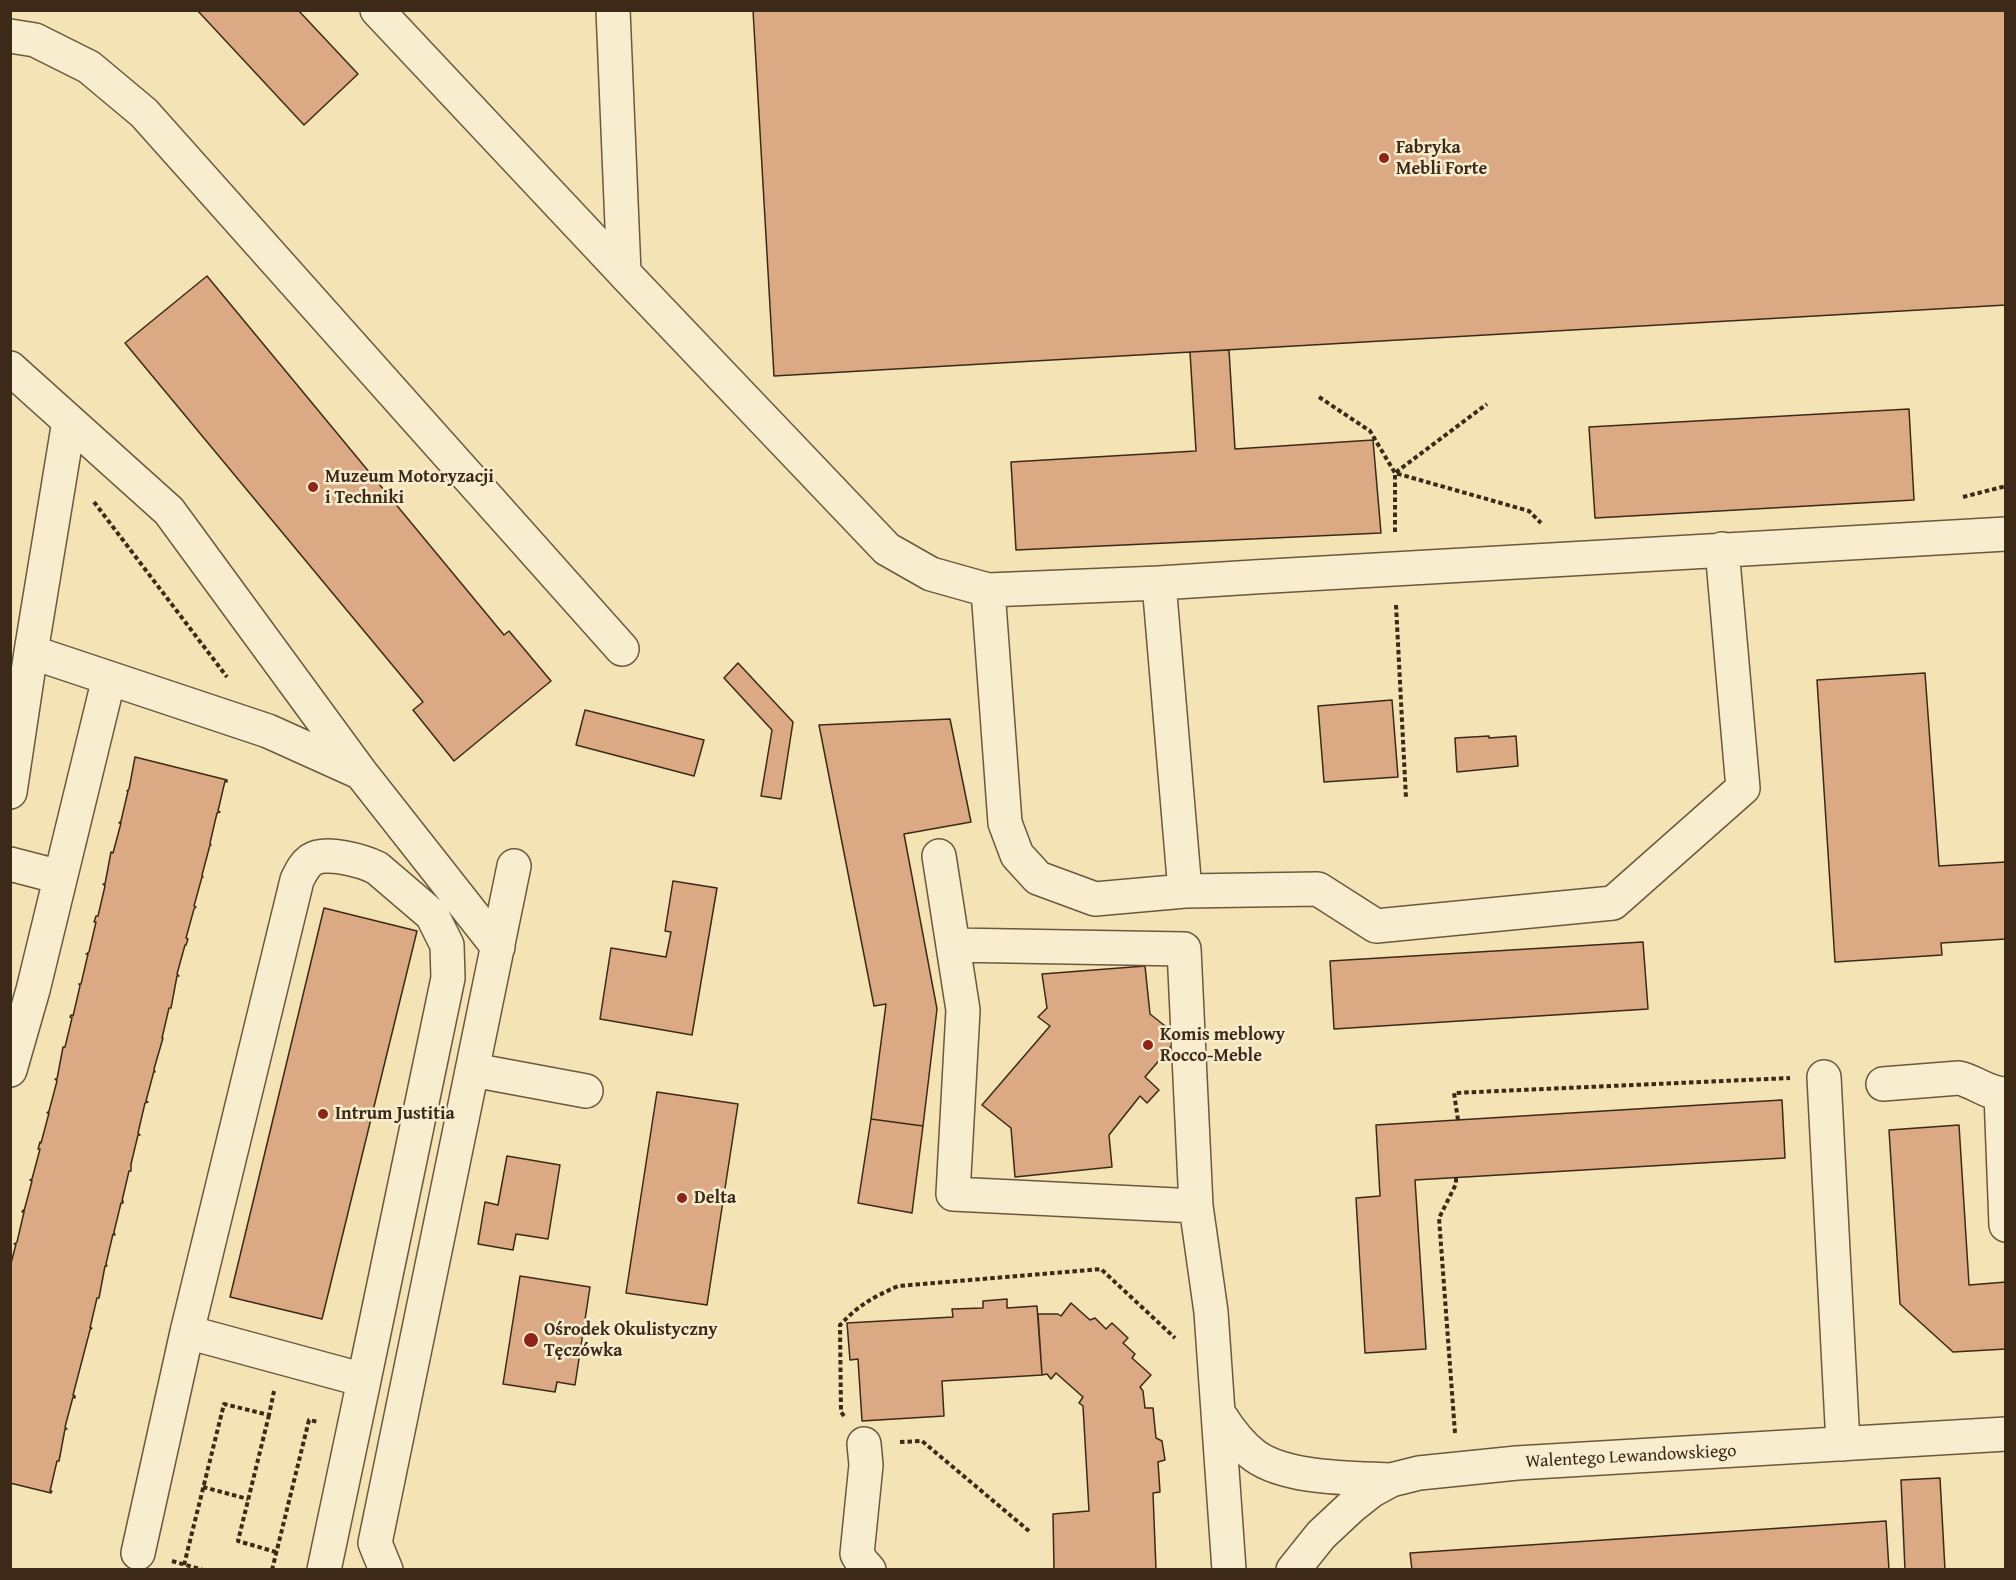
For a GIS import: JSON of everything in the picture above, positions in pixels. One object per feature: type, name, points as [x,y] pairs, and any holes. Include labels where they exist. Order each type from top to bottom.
[{"type":"street","points":[[377,10],[887,549],[932,574],[988,590],[1159,583],[2006,534]]},
{"type":"street","points":[[613,10],[624,273]]},
{"type":"street","points":[[10,36],[35,40],[89,66],[144,113],[622,649]]},
{"type":"street","points":[[10,368],[169,511],[361,773],[498,947]]},
{"type":"street","points":[[10,792],[69,421]]},
{"type":"street","points":[[988,590],[1005,823],[1017,855],[1038,878],[1095,899],[1185,891],[1317,889],[1376,926],[1612,903],[1743,788],[1722,549]]},
{"type":"street","points":[[1159,583],[1185,891]]},
{"type":"street","points":[[31,652],[268,731],[361,773]]},
{"type":"street","points":[[10,1070],[33,990],[109,678]]},
{"type":"street","points":[[138,1553],[187,1332],[297,880],[302,869],[312,859],[321,855],[357,860],[377,868],[432,915],[447,945],[448,978],[350,1376],[324,1569]]},
{"type":"street","points":[[939,856],[963,1010],[953,1194],[1196,1206]]},
{"type":"street","points":[[10,864],[60,877]]},
{"type":"street","points":[[386,1569],[375,1543],[514,866]]},
{"type":"street","points":[[953,945],[1184,949],[1196,1206],[1211,1312],[1229,1569]]},
{"type":"street","points":[[473,1070],[586,1091]]},
{"type":"street","points":[[1824,1077],[1843,1444]]},
{"type":"street","points":[[1883,1084],[1959,1078],[1971,1081],[1987,1091],[2003,1094],[2006,1225]]},
{"type":"street","points":[[187,1332],[350,1376]]},
{"type":"street","points":[[1219,1414],[1230,1433],[1244,1447],[1256,1457],[1273,1465],[1323,1477],[1391,1480]]},
{"type":"street","name":"Walentego Lewandowskiego","points":[[1293,1569],[1321,1535],[1371,1491],[1391,1480],[1419,1473],[1517,1463],[2006,1434]]},
{"type":"street","points":[[864,1444],[866,1465],[858,1554],[869,1569]]},
{"type":"path","points":[[1319,397],[1370,431],[1395,473],[1529,512],[1538,522],[1546,524]]},
{"type":"path","points":[[62,461],[233,685]]},
{"type":"path","points":[[1962,497],[2006,486]]},
{"type":"path","points":[[1458,1120],[1454,1093],[1824,1077]]},
{"type":"path","points":[[1454,1421],[1439,1218],[1456,1184],[1456,1177]]},
{"type":"path","points":[[1029,1531],[922,1441],[864,1444],[842,1412],[840,1325],[856,1308],[898,1286],[1101,1269],[1175,1338]]},
{"type":"path","points":[[276,1551],[238,1541],[282,1358]]},
{"type":"path","points":[[272,1569],[309,1420],[327,1424],[350,1376]]},
{"type":"path","points":[[184,1565],[224,1404],[269,1415]]},
{"type":"path","points":[[203,1487],[248,1499]]},
{"type":"building","points":[[197,10],[298,10],[358,74],[304,125]]},
{"type":"building","name":"Fabryka Mebli Forte","points":[[753,10],[2006,10],[2006,305],[774,376]]},
{"type":"building","name":"Muzeum Motoryzacji i Techniki","points":[[207,276],[504,635],[509,631],[551,681],[454,761],[413,710],[423,702],[125,343]]},
{"type":"building","points":[[1229,350],[1235,449],[1373,440],[1381,533],[1016,550],[1011,462],[1196,451],[1190,352]]},
{"type":"building","points":[[1909,409],[1914,500],[1595,518],[1589,427]]},
{"type":"building","points":[[738,663],[793,722],[781,799],[761,796],[772,730],[724,678]]},
{"type":"building","points":[[1925,673],[1939,866],[2006,862],[2006,939],[1941,943],[1942,955],[1835,962],[1817,680]]},
{"type":"building","points":[[1392,700],[1398,777],[1324,782],[1318,706]]},
{"type":"building","points":[[585,710],[704,740],[694,776],[576,745]]},
{"type":"building","points":[[950,719],[971,822],[904,834],[937,1009],[923,1126],[871,1119],[886,1004],[874,1006],[819,725]]},
{"type":"building","points":[[1489,736],[1489,738],[1516,736],[1518,766],[1457,772],[1455,738]]},
{"type":"building","points":[[135,757],[227,780],[227,782],[225,781],[218,811],[220,812],[217,813],[211,845],[194,906],[196,907],[177,974],[179,976],[177,976],[171,1008],[169,1008],[146,1101],[148,1102],[145,1103],[138,1133],[140,1135],[138,1135],[131,1171],[129,1171],[123,1203],[121,1203],[115,1235],[113,1234],[99,1298],[97,1298],[90,1328],[92,1328],[73,1395],[75,1398],[73,1397],[65,1427],[67,1429],[65,1429],[59,1461],[57,1461],[51,1493],[10,1483],[10,1267],[24,1212],[22,1212],[32,1181],[30,1180],[57,1081],[55,1079],[57,1079],[63,1047],[65,1047],[72,1018],[70,1017],[73,1016],[88,954],[86,954],[89,952],[96,922],[94,922],[98,916],[111,852],[113,853],[121,823],[119,823]]},
{"type":"building","points":[[673,881],[717,888],[692,1035],[600,1019],[611,948],[666,957],[671,932],[665,931]]},
{"type":"building","name":"Intrum Justitia","points":[[324,908],[417,931],[322,1319],[230,1297]]},
{"type":"building","points":[[1643,942],[1648,1009],[1334,1029],[1330,961]]},
{"type":"building","points":[[1145,966],[1150,1014],[1179,1037],[1145,1077],[1159,1090],[1147,1103],[1140,1096],[1109,1135],[1112,1167],[1015,1177],[1011,1128],[982,1105],[1050,1026],[1038,1017],[1047,1008],[1042,974]]},
{"type":"building","name":"Delta","points":[[657,1092],[738,1104],[707,1305],[626,1293]]},
{"type":"building","points":[[1782,1100],[1785,1158],[1415,1180],[1426,1349],[1365,1353],[1356,1198],[1380,1196],[1376,1125]]},
{"type":"building","points":[[871,1119],[923,1126],[912,1213],[858,1203]]},
{"type":"building","points":[[1959,1125],[1969,1285],[2006,1282],[2006,1349],[1953,1352],[1900,1304],[1889,1130]]},
{"type":"building","points":[[507,1156],[560,1165],[548,1239],[516,1234],[513,1250],[478,1244],[485,1202],[498,1205]]},
{"type":"building","points":[[520,1276],[590,1287],[575,1385],[557,1382],[555,1392],[503,1384]]},
{"type":"building","points":[[1007,1299],[1007,1308],[1037,1306],[1042,1375],[942,1381],[944,1416],[862,1421],[858,1359],[850,1360],[847,1323],[953,1317],[952,1309],[983,1308],[983,1301]]},
{"type":"building","points":[[1071,1303],[1090,1320],[1095,1318],[1106,1329],[1112,1323],[1128,1338],[1123,1343],[1135,1354],[1132,1358],[1151,1375],[1140,1387],[1143,1391],[1145,1408],[1153,1408],[1156,1438],[1162,1441],[1165,1460],[1158,1462],[1160,1492],[1153,1493],[1156,1570],[1054,1570],[1053,1514],[1089,1511],[1083,1406],[1079,1403],[1083,1397],[1056,1373],[1051,1379],[1047,1374],[1042,1375],[1038,1314],[1061,1316]]},
{"type":"building","points":[[1940,1478],[1945,1570],[1905,1570],[1901,1480]]},
{"type":"building","points":[[1886,1521],[1889,1570],[1412,1570],[1410,1553]]},
{"type":"place","name":"Fabryka Mebli Forte","points":[[1384,158]]},
{"type":"place","name":"Muzeum Motoryzacji i Techniki","points":[[313,487]]},
{"type":"place","name":"Komis meblowy Rocco-Meble","points":[[1148,1045]]},
{"type":"place","name":"Intrum Justitia","points":[[323,1114]]},
{"type":"place","name":"Delta","points":[[682,1198]]},
{"type":"place","name":"Ośrodek Okulistyczny Tęczówka","points":[[531,1340]]}]
